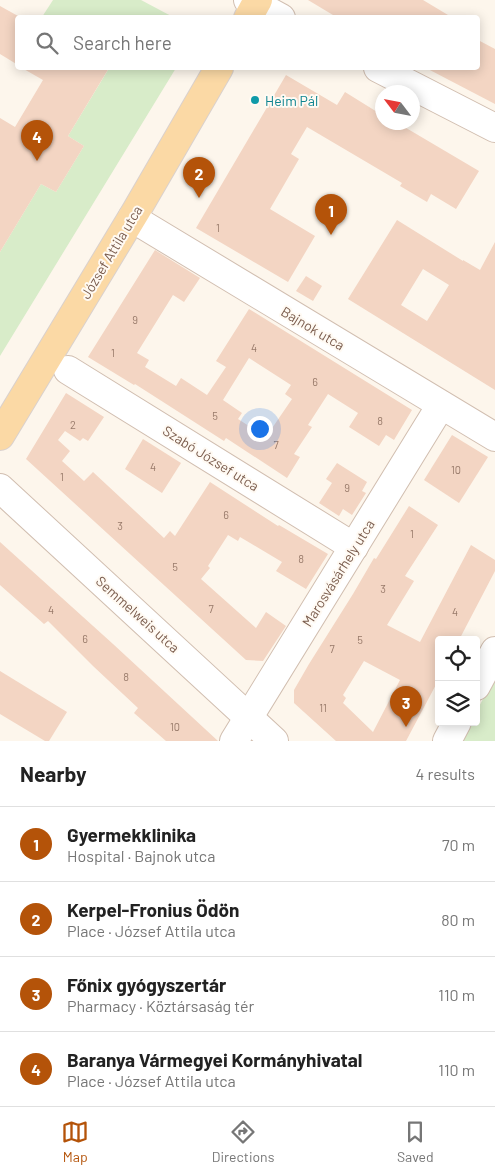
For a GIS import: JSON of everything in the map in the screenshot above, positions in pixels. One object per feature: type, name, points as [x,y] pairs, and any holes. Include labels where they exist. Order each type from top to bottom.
[{"type":"main road","name":"József Attila utca","points":[[0,436],[132,218],[218,70]]},
{"type":"street","points":[[252,5],[274,15]]},
{"type":"street","points":[[382,70],[495,128]]},
{"type":"street","name":"Bajnok utca","points":[[132,218],[495,437]]},
{"type":"street","name":"Szabó József utca","points":[[68,370],[354,547]]},
{"type":"street","name":"Marosvásárhely utca","points":[[234,741],[441,405]]},
{"type":"street","name":"Semmelweis utca","points":[[0,488],[274,741]]},
{"type":"street","points":[[479,681],[495,651]]},
{"type":"street","points":[[447,741],[455,726]]},
{"type":"green space","points":[[53,0],[141,0],[169,15],[43,15]]},
{"type":"green space","points":[[108,70],[175,70],[0,356],[0,252],[41,184],[56,192],[84,146],[68,136]]},
{"type":"green space","points":[[495,677],[495,741],[461,741],[469,726],[480,726],[480,705]]},
{"type":"building","points":[[308,0],[423,0],[448,15],[333,15]]},
{"type":"building","points":[[0,6],[16,15],[15,63],[0,54]]},
{"type":"building","points":[[480,41],[495,49],[495,104],[430,70],[480,70]]},
{"type":"building","points":[[26,70],[108,70],[68,136],[84,146],[56,192],[41,184],[0,252],[0,118],[15,127],[43,80]]},
{"type":"building","points":[[286,75],[337,105],[345,92],[375,111],[375,130],[410,130],[479,171],[456,209],[431,194],[427,202],[400,186],[402,183],[307,127],[291,154],[299,159],[270,209],[315,236],[288,282],[196,228]]},
{"type":"building","points":[[397,220],[480,270],[495,242],[495,390],[348,299]],"holes":[[[423,269],[449,285],[427,321],[401,305]]]},
{"type":"building","points":[[155,250],[200,278],[184,302],[173,295],[137,353],[149,360],[145,367],[176,386],[181,378],[207,395],[226,367],[216,361],[249,309],[412,410],[394,440],[386,435],[379,446],[349,427],[358,413],[328,394],[308,425],[312,427],[294,454],[300,457],[287,478],[226,438],[224,441],[135,384],[88,357]],"holes":[[[249,358],[291,385],[285,394],[292,399],[266,437],[238,419],[242,413],[223,400]]]},
{"type":"building","points":[[306,276],[322,286],[313,301],[296,291]]},
{"type":"building","points":[[66,393],[104,417],[88,441],[83,438],[80,441],[65,431],[58,440],[70,451],[62,461],[84,481],[93,472],[164,538],[170,531],[175,536],[210,482],[278,526],[328,554],[306,589],[276,571],[282,562],[240,537],[238,541],[228,535],[208,566],[210,568],[201,579],[256,628],[266,612],[286,626],[263,661],[246,660],[26,459]]},
{"type":"building","points":[[452,435],[488,457],[459,503],[424,480]]},
{"type":"building","points":[[143,439],[181,463],[162,493],[125,469]]},
{"type":"building","points":[[337,463],[367,482],[362,491],[366,493],[352,515],[343,509],[339,516],[319,503],[332,483],[326,479]]},
{"type":"building","points":[[409,506],[438,525],[405,576],[414,581],[387,625],[420,642],[471,545],[495,560],[495,571],[461,636],[435,636],[435,687],[406,741],[336,741],[294,703],[294,690],[374,558],[376,559]],"holes":[[[364,661],[400,680],[373,732],[343,703],[346,698],[343,695]]]},
{"type":"building","points":[[0,542],[218,741],[166,741],[134,713],[138,708],[48,621],[44,624],[0,585]]},
{"type":"building","points":[[0,671],[67,712],[49,741],[45,741],[0,714]]},
{"type":"place","name":"Heim Pál","points":[[255,100]]},
{"type":"place","name":"Baranya Vármegyei Kormányhivatal","points":[[37,161]]},
{"type":"place","name":"Kerpel-Fronius Ödön","points":[[199,198]]},
{"type":"place","name":"Gyermekklinika","points":[[331,235]]},
{"type":"place","name":"Főnix gyógyszertár","points":[[406,727]]}]
